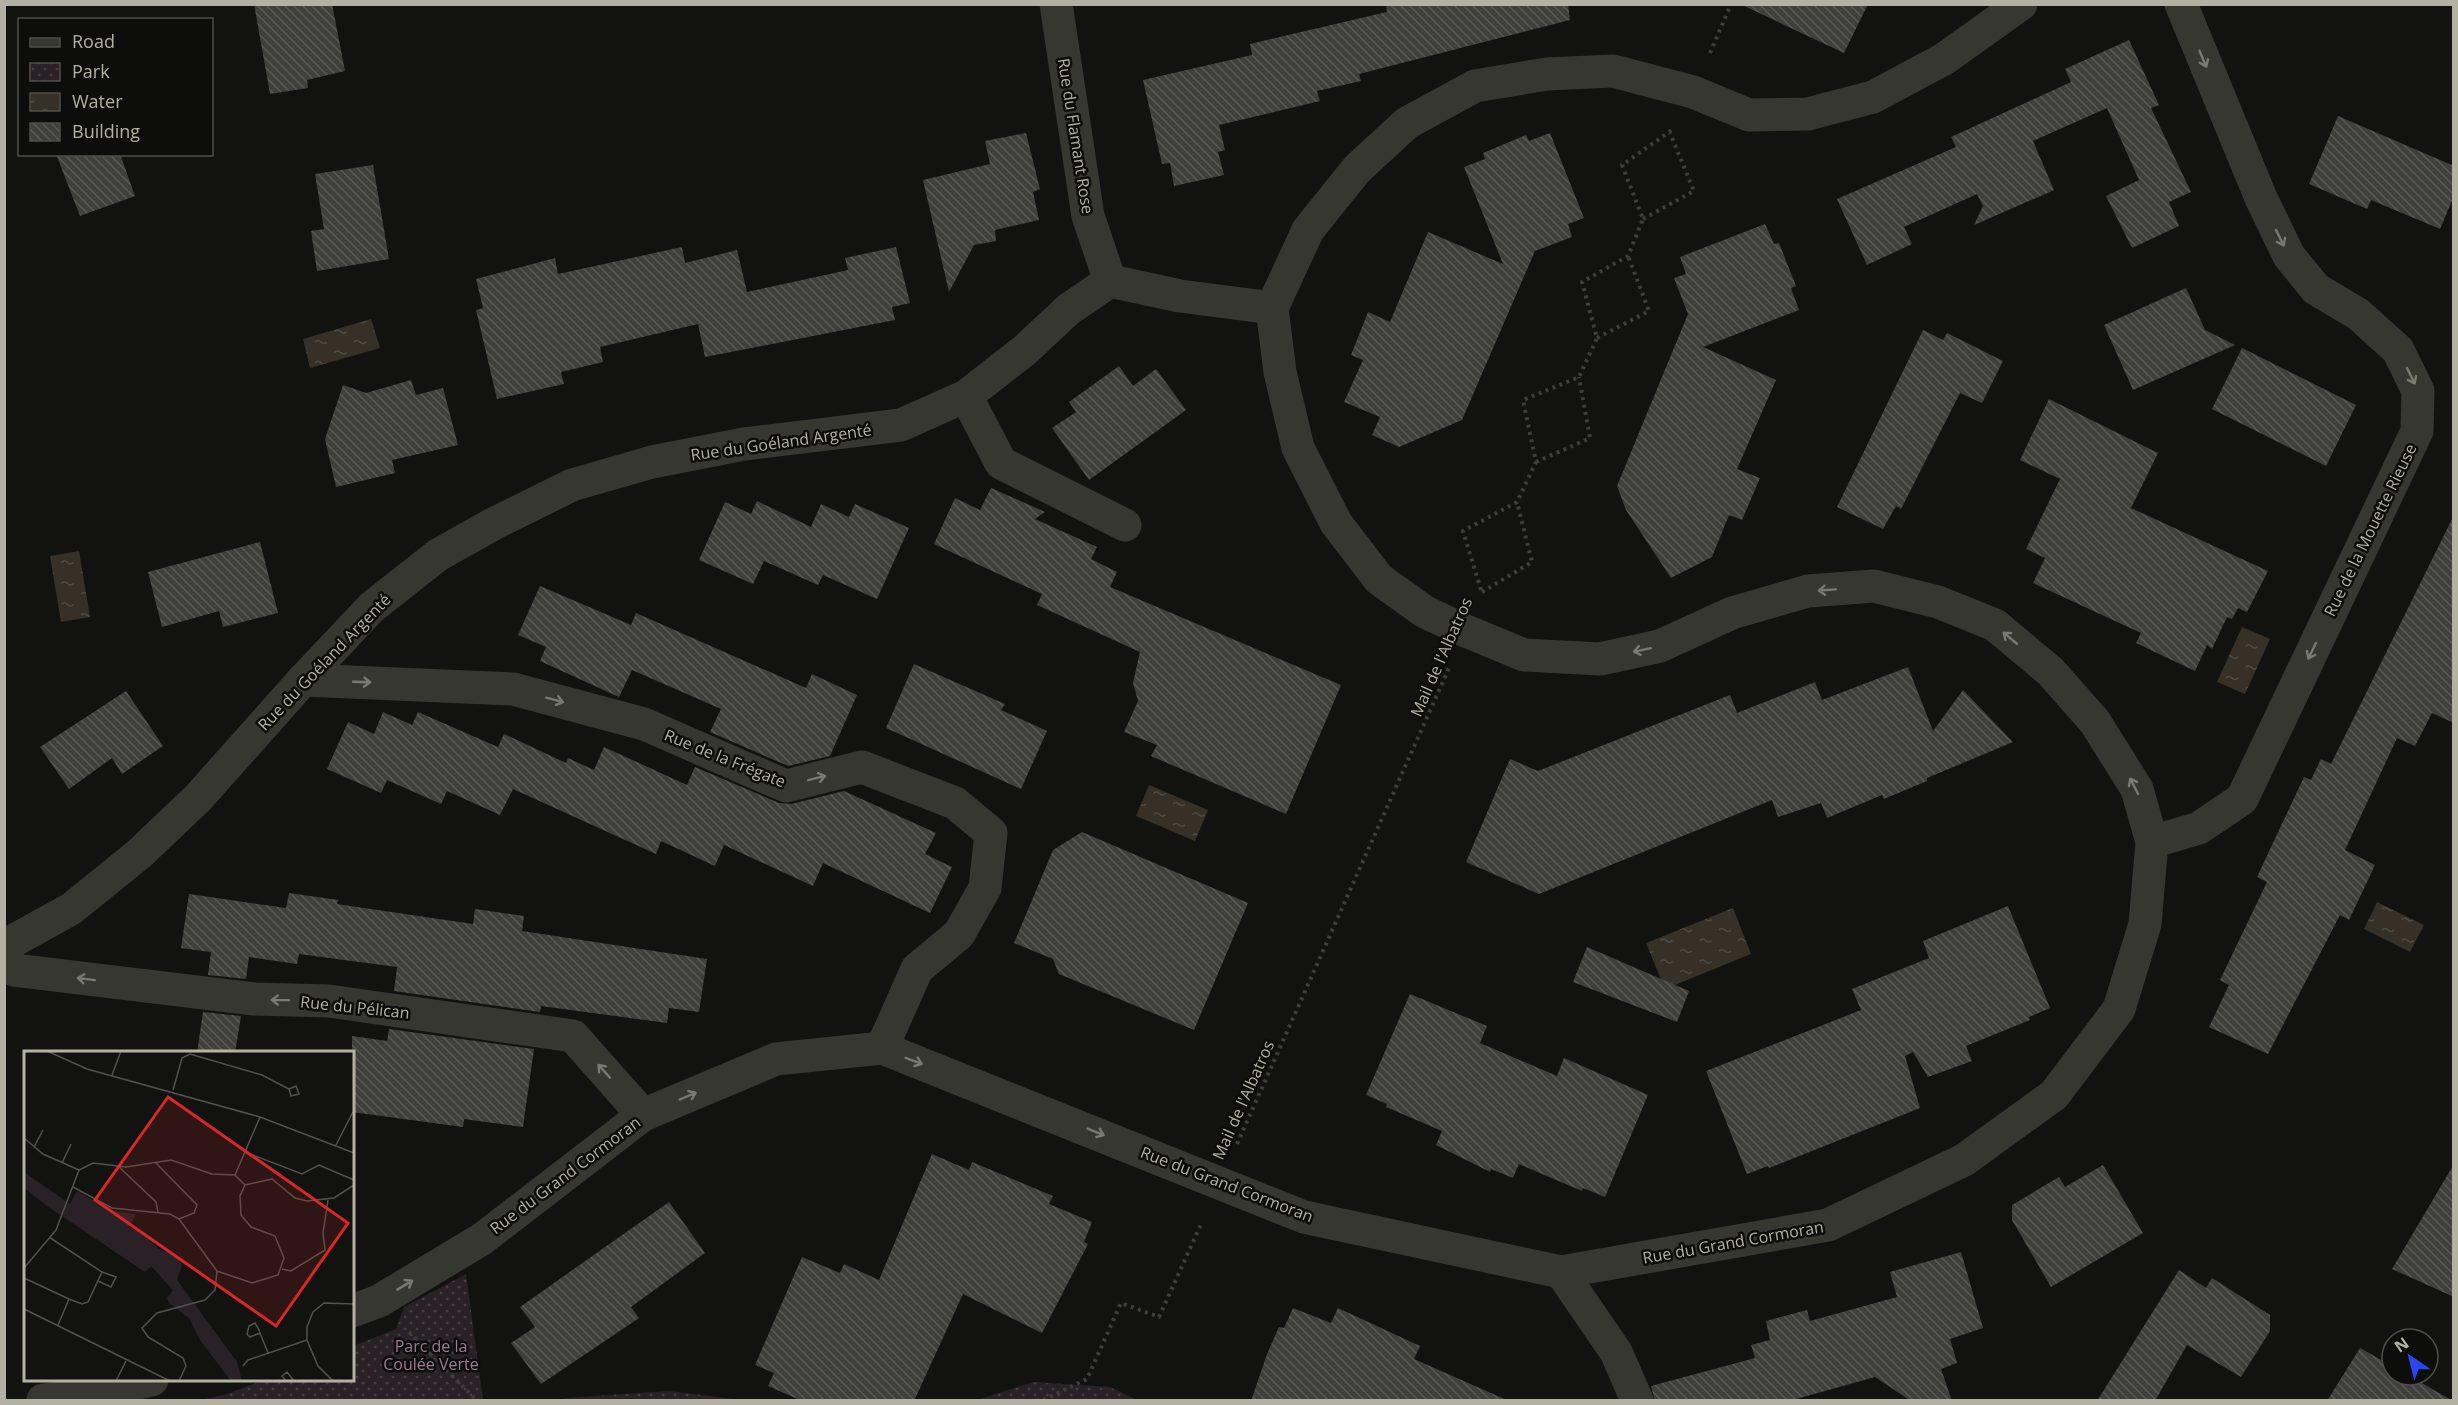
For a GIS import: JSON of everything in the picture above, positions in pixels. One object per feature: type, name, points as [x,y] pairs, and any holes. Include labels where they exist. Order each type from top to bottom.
[{"type":"street","points":[[1110,281],[1180,296],[1272,308],[1308,230],[1357,169],[1407,123],[1475,86],[1547,74],[1613,70],[1693,92],[1749,115],[1808,114],[1873,97],[1944,59],[2021,4]]},
{"type":"street","name":"Rue de la Mouette Rieuse","points":[[2152,842],[2199,828],[2242,799],[2417,431],[2418,392],[2398,350],[2358,314],[2316,289],[2289,256],[2261,198],[2181,4]]},
{"type":"street","name":"Rue du Flamant Rose","points":[[1056,5],[1088,216],[1110,281]]},
{"type":"street","name":"Rue du Goéland Argenté","points":[[4,946],[71,909],[139,855],[198,798],[303,680],[372,607],[438,555],[495,523],[572,485],[652,462],[744,444],[901,425],[966,396],[1025,350],[1069,309],[1110,281]]},
{"type":"street","name":"Rue du Grand Cormoran","points":[[366,1306],[482,1239],[643,1115],[776,1059],[882,1048],[1220,1181],[1304,1217],[1561,1272],[1828,1225],[1964,1160],[2054,1095],[2119,1009],[2145,924],[2152,842],[2137,789],[2095,722],[2051,672],[1995,625],[1938,602],[1875,586],[1808,591],[1732,613],[1660,646],[1600,658],[1524,655],[1425,612],[1379,579],[1336,523],[1298,448],[1280,372],[1272,308]]},
{"type":"street","points":[[966,396],[1001,463],[1125,525]]},
{"type":"street","name":"Rue de la Frégate","points":[[303,680],[513,688],[644,724],[786,786],[862,767],[956,803],[992,833],[985,888],[959,934],[916,969],[882,1048]]},
{"type":"street","name":"Rue du Pélican","points":[[4,954],[14,970],[254,999],[330,1001],[573,1036],[643,1115]]},
{"type":"street","points":[[1561,1272],[1616,1352],[1637,1401]]},
{"type":"street","points":[[44,1401],[147,1381]]},
{"type":"path","points":[[1643,219],[1622,165],[1670,133],[1693,92],[1731,4]]},
{"type":"path","points":[[1597,338],[1582,282],[1628,256],[1643,219],[1694,190],[1670,133]]},
{"type":"path","points":[[1536,462],[1590,438],[1579,377],[1597,338],[1649,311],[1628,256]]},
{"type":"path","points":[[1482,592],[1532,562],[1517,502],[1536,462],[1523,400],[1579,377]]},
{"type":"path","name":"Mail de l'Albatros","points":[[1043,1401],[1088,1379],[1121,1304],[1159,1317],[1482,592],[1463,531],[1517,502]]},
{"type":"path","points":[[366,1306],[476,1401]]},
{"type":"green space","name":"Parc de la Coulée Verte","points":[[466,1274],[483,1400],[199,1400],[224,1395],[262,1381],[354,1381],[354,1346],[396,1329],[404,1307]]},
{"type":"green space","points":[[1033,1382],[1110,1387],[1137,1400],[977,1400]]},
{"type":"green space","points":[[669,1391],[742,1400],[560,1400],[566,1398]]},
{"type":"water","points":[[371,319],[380,348],[310,368],[303,339]]},
{"type":"water","points":[[79,551],[90,617],[61,622],[50,556]]},
{"type":"water","points":[[2242,627],[2270,639],[2245,694],[2217,682]]},
{"type":"water","points":[[1149,785],[1208,810],[1195,841],[1136,816]]},
{"type":"water","points":[[2377,902],[2424,925],[2410,952],[2364,929]]},
{"type":"water","points":[[1733,908],[1751,954],[1665,989],[1646,943]]},
{"type":"building","points":[[254,4],[332,4],[345,71],[307,80],[308,88],[270,94]]},
{"type":"building","points":[[1386,4],[1568,4],[1570,20],[1359,74],[1361,81],[1317,91],[1320,101],[1219,125],[1225,150],[1218,152],[1224,175],[1174,186],[1170,163],[1162,164],[1143,80],[1252,55],[1250,44],[1387,12]]},
{"type":"building","points":[[1740,4],[1868,4],[1844,53]]},
{"type":"building","points":[[2129,40],[2159,105],[2151,108],[2191,192],[2169,202],[2179,226],[2132,248],[2106,196],[2139,180],[2107,108],[2033,141],[2054,190],[1974,225],[1983,206],[1977,194],[1904,227],[1912,244],[1867,265],[1837,199],[1956,147],[1951,137],[2071,82],[2065,69]]},
{"type":"building","points":[[2338,116],[2454,166],[2454,196],[2440,229],[2371,200],[2367,209],[2309,184]]},
{"type":"building","points":[[1026,133],[1040,189],[1033,192],[1039,220],[995,230],[996,241],[974,245],[949,292],[923,180],[990,164],[985,141]]},
{"type":"building","points":[[1550,133],[1584,218],[1568,224],[1572,237],[1535,251],[1462,420],[1399,447],[1372,435],[1380,417],[1344,402],[1363,360],[1351,355],[1368,312],[1390,322],[1428,232],[1503,264],[1464,167],[1485,159],[1483,153],[1526,135],[1529,141]]},
{"type":"building","points":[[57,156],[121,156],[135,196],[80,216]]},
{"type":"building","points":[[373,165],[389,259],[317,271],[311,231],[324,229],[315,174]]},
{"type":"building","points":[[1765,224],[1774,244],[1779,243],[1796,286],[1791,288],[1799,310],[1703,347],[1776,380],[1737,469],[1760,478],[1742,520],[1729,515],[1712,557],[1671,578],[1626,510],[1617,486],[1688,314],[1674,278],[1686,274],[1680,257]]},
{"type":"building","points":[[682,247],[685,263],[737,250],[747,292],[848,270],[845,258],[896,247],[910,303],[892,307],[895,320],[705,357],[698,324],[600,347],[603,362],[561,372],[564,384],[497,399],[476,310],[483,308],[476,279],[555,258],[558,274]]},
{"type":"building","points":[[2186,288],[2205,330],[2235,345],[2133,390],[2104,325]]},
{"type":"building","points":[[1923,330],[1943,340],[1947,333],[2003,361],[1982,403],[1960,393],[1901,509],[1896,506],[1883,529],[1837,507]]},
{"type":"building","points":[[2242,348],[2356,405],[2326,466],[2212,409]]},
{"type":"building","points":[[1119,366],[1133,386],[1156,369],[1186,410],[1089,480],[1052,428],[1076,412],[1069,402]]},
{"type":"building","points":[[411,380],[416,395],[443,388],[458,445],[392,460],[395,473],[336,487],[325,439],[343,385],[366,393]]},
{"type":"building","points":[[2049,399],[2158,453],[2131,508],[2268,571],[2247,612],[2238,608],[2232,619],[2227,617],[2212,649],[2207,645],[2195,671],[2136,643],[2141,633],[2033,583],[2045,558],[2026,549],[2060,479],[2020,460]]},
{"type":"building","points":[[991,488],[1045,512],[1035,519],[1097,547],[1091,559],[1117,572],[1110,587],[1341,685],[1286,814],[1151,756],[1157,745],[1124,732],[1138,701],[1133,683],[1140,652],[1037,605],[1042,594],[934,544],[955,498],[980,510]]},
{"type":"building","points":[[757,501],[811,527],[821,504],[849,517],[855,504],[909,528],[877,599],[823,575],[818,585],[764,561],[753,584],[699,560],[725,502],[751,514]]},
{"type":"building","points":[[2454,515],[2454,723],[2432,713],[2415,746],[2397,738],[2345,850],[2375,865],[2349,920],[2340,915],[2268,1054],[2209,1027],[2229,985],[2220,980],[2267,882],[2257,877],[2304,777],[2311,780],[2321,759],[2331,764]]},
{"type":"building","points":[[260,542],[278,613],[223,627],[219,611],[162,627],[148,572]]},
{"type":"building","points":[[540,586],[631,625],[636,613],[806,688],[812,674],[857,695],[830,756],[788,766],[710,732],[721,709],[632,670],[619,697],[540,661],[546,647],[518,635]]},
{"type":"building","points":[[914,664],[1005,704],[1001,710],[1047,731],[1021,789],[886,728]]},
{"type":"building","points":[[1908,667],[1933,731],[1963,690],[2013,742],[1927,778],[1927,781],[1884,799],[1882,795],[1827,818],[1821,803],[1778,817],[1772,800],[1539,894],[1466,862],[1510,759],[1538,771],[1730,695],[1737,713],[1815,682],[1822,700]]},
{"type":"building","points":[[126,691],[163,746],[122,774],[112,758],[69,789],[40,747]]},
{"type":"building","points":[[383,712],[412,725],[418,712],[498,747],[504,734],[566,763],[568,758],[594,770],[604,747],[687,785],[695,767],[779,803],[791,804],[844,791],[936,833],[925,854],[952,867],[930,913],[823,863],[813,886],[724,845],[715,866],[661,841],[656,854],[513,789],[500,815],[447,791],[441,804],[387,780],[381,793],[327,769],[348,722],[374,734]]},
{"type":"building","points":[[1082,832],[1248,903],[1194,1030],[1059,974],[1053,959],[1014,943],[1053,850]]},
{"type":"building","points":[[289,893],[338,900],[337,904],[473,924],[475,909],[524,916],[522,931],[707,959],[699,1012],[669,1008],[667,1023],[541,1006],[540,1012],[394,991],[397,967],[299,954],[297,964],[249,957],[246,979],[208,975],[211,952],[181,948],[189,894],[286,908]]},
{"type":"building","points":[[2008,906],[2050,1008],[2029,1017],[2030,1020],[1966,1046],[1972,1061],[1928,1077],[1913,1052],[1905,1056],[1920,1108],[1769,1168],[1768,1166],[1747,1174],[1706,1071],[1861,1010],[1852,989],[1929,958],[1923,941]]},
{"type":"building","points":[[1587,947],[1689,991],[1677,1022],[1573,982]]},
{"type":"building","points":[[1410,994],[1487,1026],[1480,1043],[1557,1076],[1564,1058],[1648,1095],[1605,1197],[1583,1188],[1582,1191],[1519,1164],[1513,1178],[1491,1169],[1490,1172],[1436,1145],[1442,1131],[1386,1107],[1387,1104],[1366,1095]]},
{"type":"building","points":[[203,1012],[241,1016],[235,1051],[197,1051]]},
{"type":"building","points":[[389,1029],[534,1049],[523,1127],[464,1119],[463,1127],[354,1112],[352,1036],[387,1041]]},
{"type":"building","points":[[932,1154],[969,1170],[972,1162],[1053,1196],[1049,1204],[1092,1222],[1084,1242],[1088,1244],[1042,1333],[963,1294],[914,1401],[802,1401],[768,1386],[774,1373],[755,1365],[802,1257],[840,1273],[844,1264],[879,1280]]},
{"type":"building","points":[[2454,1164],[2454,1297],[2392,1269]]},
{"type":"building","points":[[2103,1165],[2143,1233],[2051,1287],[2012,1220],[2012,1205],[2059,1177],[2065,1187]]},
{"type":"building","points":[[669,1202],[705,1253],[631,1307],[639,1318],[541,1384],[511,1343],[535,1327],[520,1307]]},
{"type":"building","points":[[1961,1252],[1983,1328],[1950,1339],[1957,1363],[1941,1369],[1952,1401],[1911,1401],[1875,1377],[1789,1401],[1655,1401],[1651,1386],[1755,1358],[1751,1345],[1770,1340],[1766,1321],[1807,1310],[1810,1321],[1897,1297],[1890,1272]]},
{"type":"building","points":[[2179,1270],[2206,1288],[2212,1278],[2270,1315],[2270,1331],[2241,1377],[2187,1345],[2155,1401],[2097,1401]]},
{"type":"building","points":[[1293,1308],[1331,1323],[1338,1308],[1420,1346],[1414,1359],[1509,1401],[1251,1401],[1279,1327],[1284,1328]]},
{"type":"building","points":[[2360,1348],[2380,1359],[2380,1387],[2429,1387],[2453,1401],[2327,1401]]}]
